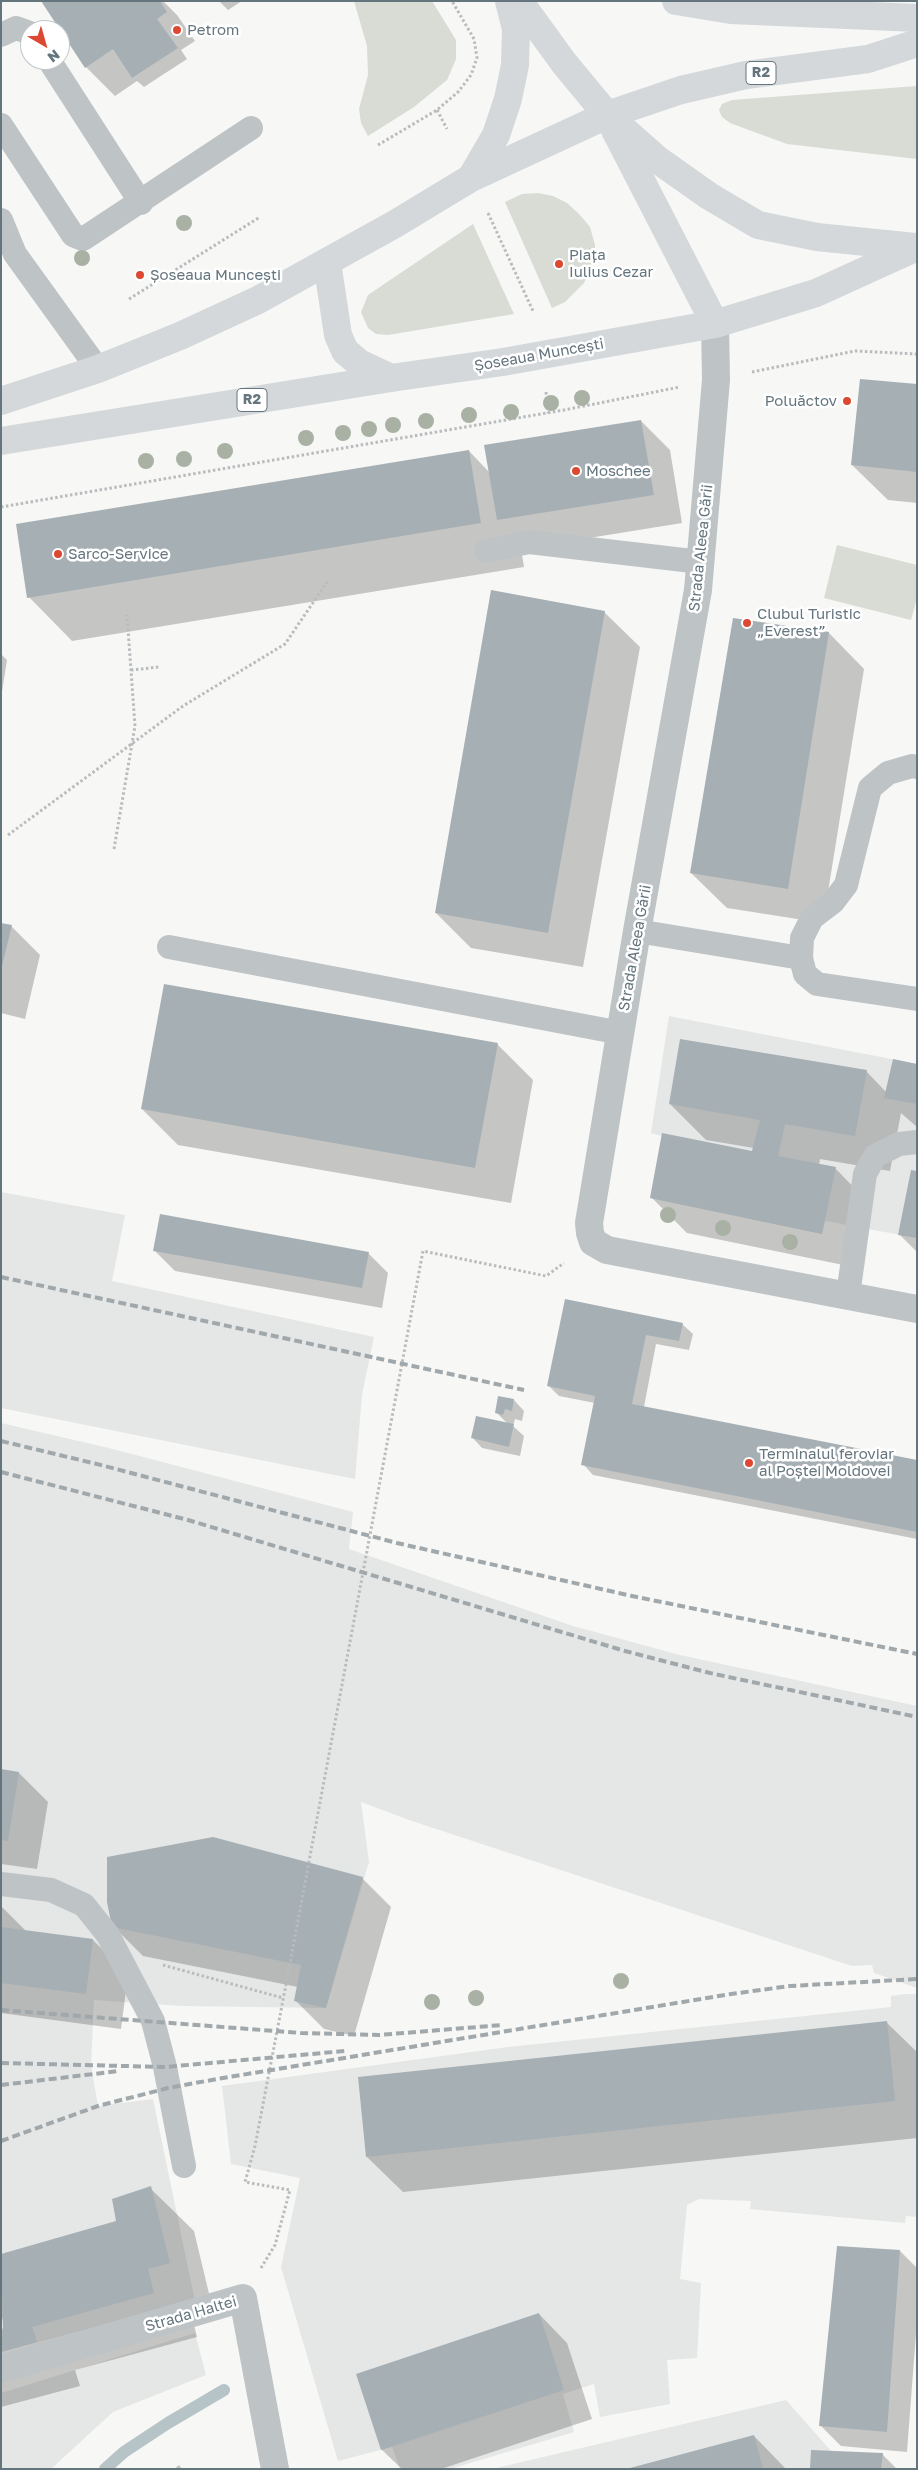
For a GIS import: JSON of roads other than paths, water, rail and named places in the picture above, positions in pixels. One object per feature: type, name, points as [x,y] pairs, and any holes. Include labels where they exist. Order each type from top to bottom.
[{"type":"main road","points":[[471,178],[496,135],[508,99],[515,64],[516,29],[509,1]]},
{"type":"main road","points":[[519,1],[564,63],[608,115],[658,160],[709,196],[758,225],[817,237],[916,247]]},
{"type":"main road","points":[[676,1],[731,10],[917,18]]},
{"type":"main road","name":"R2","points":[[1,401],[98,369],[180,336],[258,300],[471,178],[608,115],[681,90],[746,75],[868,60],[917,43]]},
{"type":"main road","points":[[608,115],[715,324]]},
{"type":"main road","name":"Șoseaua Muncești","points":[[1,441],[391,378],[504,362],[715,324],[816,293],[916,247]]},
{"type":"main road","points":[[327,262],[338,335],[345,351],[359,363],[391,378]]},
{"type":"street","name":"Strada Aleea Gării","points":[[715,324],[716,380],[698,590],[637,931],[589,1223],[593,1242],[607,1250],[848,1295]]},
{"type":"street","points":[[848,1295],[917,1310]]},
{"type":"street","name":"Strada Haltei","points":[[1,2369],[242,2298],[275,2469]]},
{"type":"lane","points":[[1,35],[16,28],[20,29]]},
{"type":"lane","points":[[55,70],[141,202]]},
{"type":"lane","points":[[1,125],[73,235],[82,239],[251,128]]},
{"type":"lane","points":[[1,220],[8,249],[98,369]]},
{"type":"lane","points":[[486,551],[529,542],[701,562]]},
{"type":"lane","points":[[917,767],[912,766],[888,773],[870,788],[846,885],[833,902],[812,918],[802,938],[801,958],[806,974],[817,984],[917,999]]},
{"type":"lane","points":[[637,931],[801,958]]},
{"type":"lane","points":[[169,947],[621,1033]]},
{"type":"lane","points":[[848,1295],[865,1174],[876,1156],[899,1144],[917,1142]]},
{"type":"lane","points":[[1,1884],[51,1890],[84,1905],[108,1935],[153,2021],[166,2067],[184,2166]]},
{"type":"waterway","points":[[105,2469],[124,2452],[224,2390]]},
{"type":"railway","points":[[1,1277],[524,1390]]},
{"type":"railway","points":[[1,1441],[97,1464],[397,1543],[632,1596],[917,1654]]},
{"type":"railway","points":[[1,1472],[188,1520],[625,1651],[710,1673],[917,1717]]},
{"type":"railway","points":[[1,2141],[98,2106],[168,2088],[217,2079],[731,1994],[790,1986],[917,1979]]},
{"type":"railway","points":[[1,2010],[301,2033],[379,2035],[502,2025]]},
{"type":"railway","points":[[1,2063],[165,2067],[345,2051]]},
{"type":"railway","points":[[1,2085],[119,2071]]},
{"type":"place","name":"Petrom","points":[[177,30]]},
{"type":"place","name":"Piața Iulius Cezar","points":[[559,264]]},
{"type":"place","name":"Șoseaua Muncești","points":[[140,275]]},
{"type":"place","name":"Poluăctov","points":[[847,401]]},
{"type":"place","name":"Moschee","points":[[576,471]]},
{"type":"place","name":"Sarco-Service","points":[[58,554]]},
{"type":"place","name":"Clubul Turistic „Everest”","points":[[747,623]]},
{"type":"place","name":"Terminalul feroviar al Poștei Moldovei","points":[[749,1463]]}]
